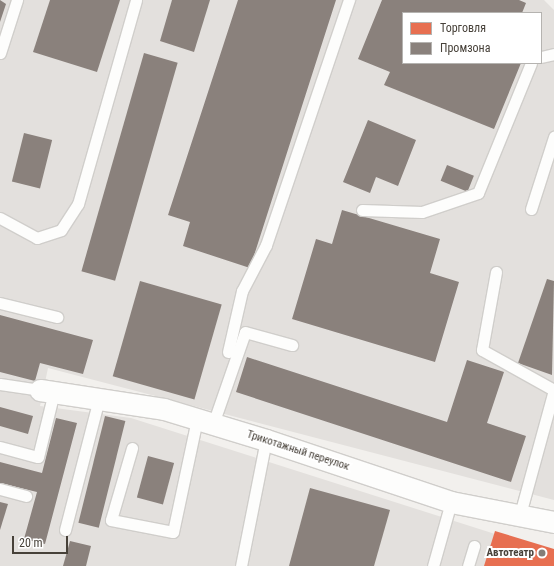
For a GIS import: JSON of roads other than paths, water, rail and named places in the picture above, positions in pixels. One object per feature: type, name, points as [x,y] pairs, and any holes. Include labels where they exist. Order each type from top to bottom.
[{"type":"street","name":"Трикотажный переулок","points":[[47,391],[164,409],[266,440],[451,502],[520,514],[554,522]]},
{"type":"lane","points":[[0,54],[17,0]]},
{"type":"lane","points":[[0,218],[37,238],[61,230],[74,210],[136,0]]},
{"type":"lane","points":[[228,352],[242,292],[266,245],[349,0]]},
{"type":"lane","points":[[542,57],[554,54]]},
{"type":"lane","points":[[362,210],[422,212],[478,192],[531,64]]},
{"type":"lane","points":[[531,208],[554,137]]},
{"type":"lane","points":[[496,272],[482,350],[554,390],[520,514]]},
{"type":"lane","points":[[0,303],[58,317]]},
{"type":"lane","points":[[132,448],[111,520],[173,532],[205,422],[245,332],[292,345]]},
{"type":"lane","points":[[0,384],[47,391],[38,457],[0,447]]},
{"type":"lane","points":[[65,530],[98,399]]},
{"type":"lane","points":[[241,566],[266,440]]},
{"type":"lane","points":[[0,489],[26,496]]},
{"type":"lane","points":[[433,566],[451,502]]},
{"type":"lane","points":[[468,566],[474,546]]},
{"type":"place","name":"Автотеатр","points":[[542,553]]}]
